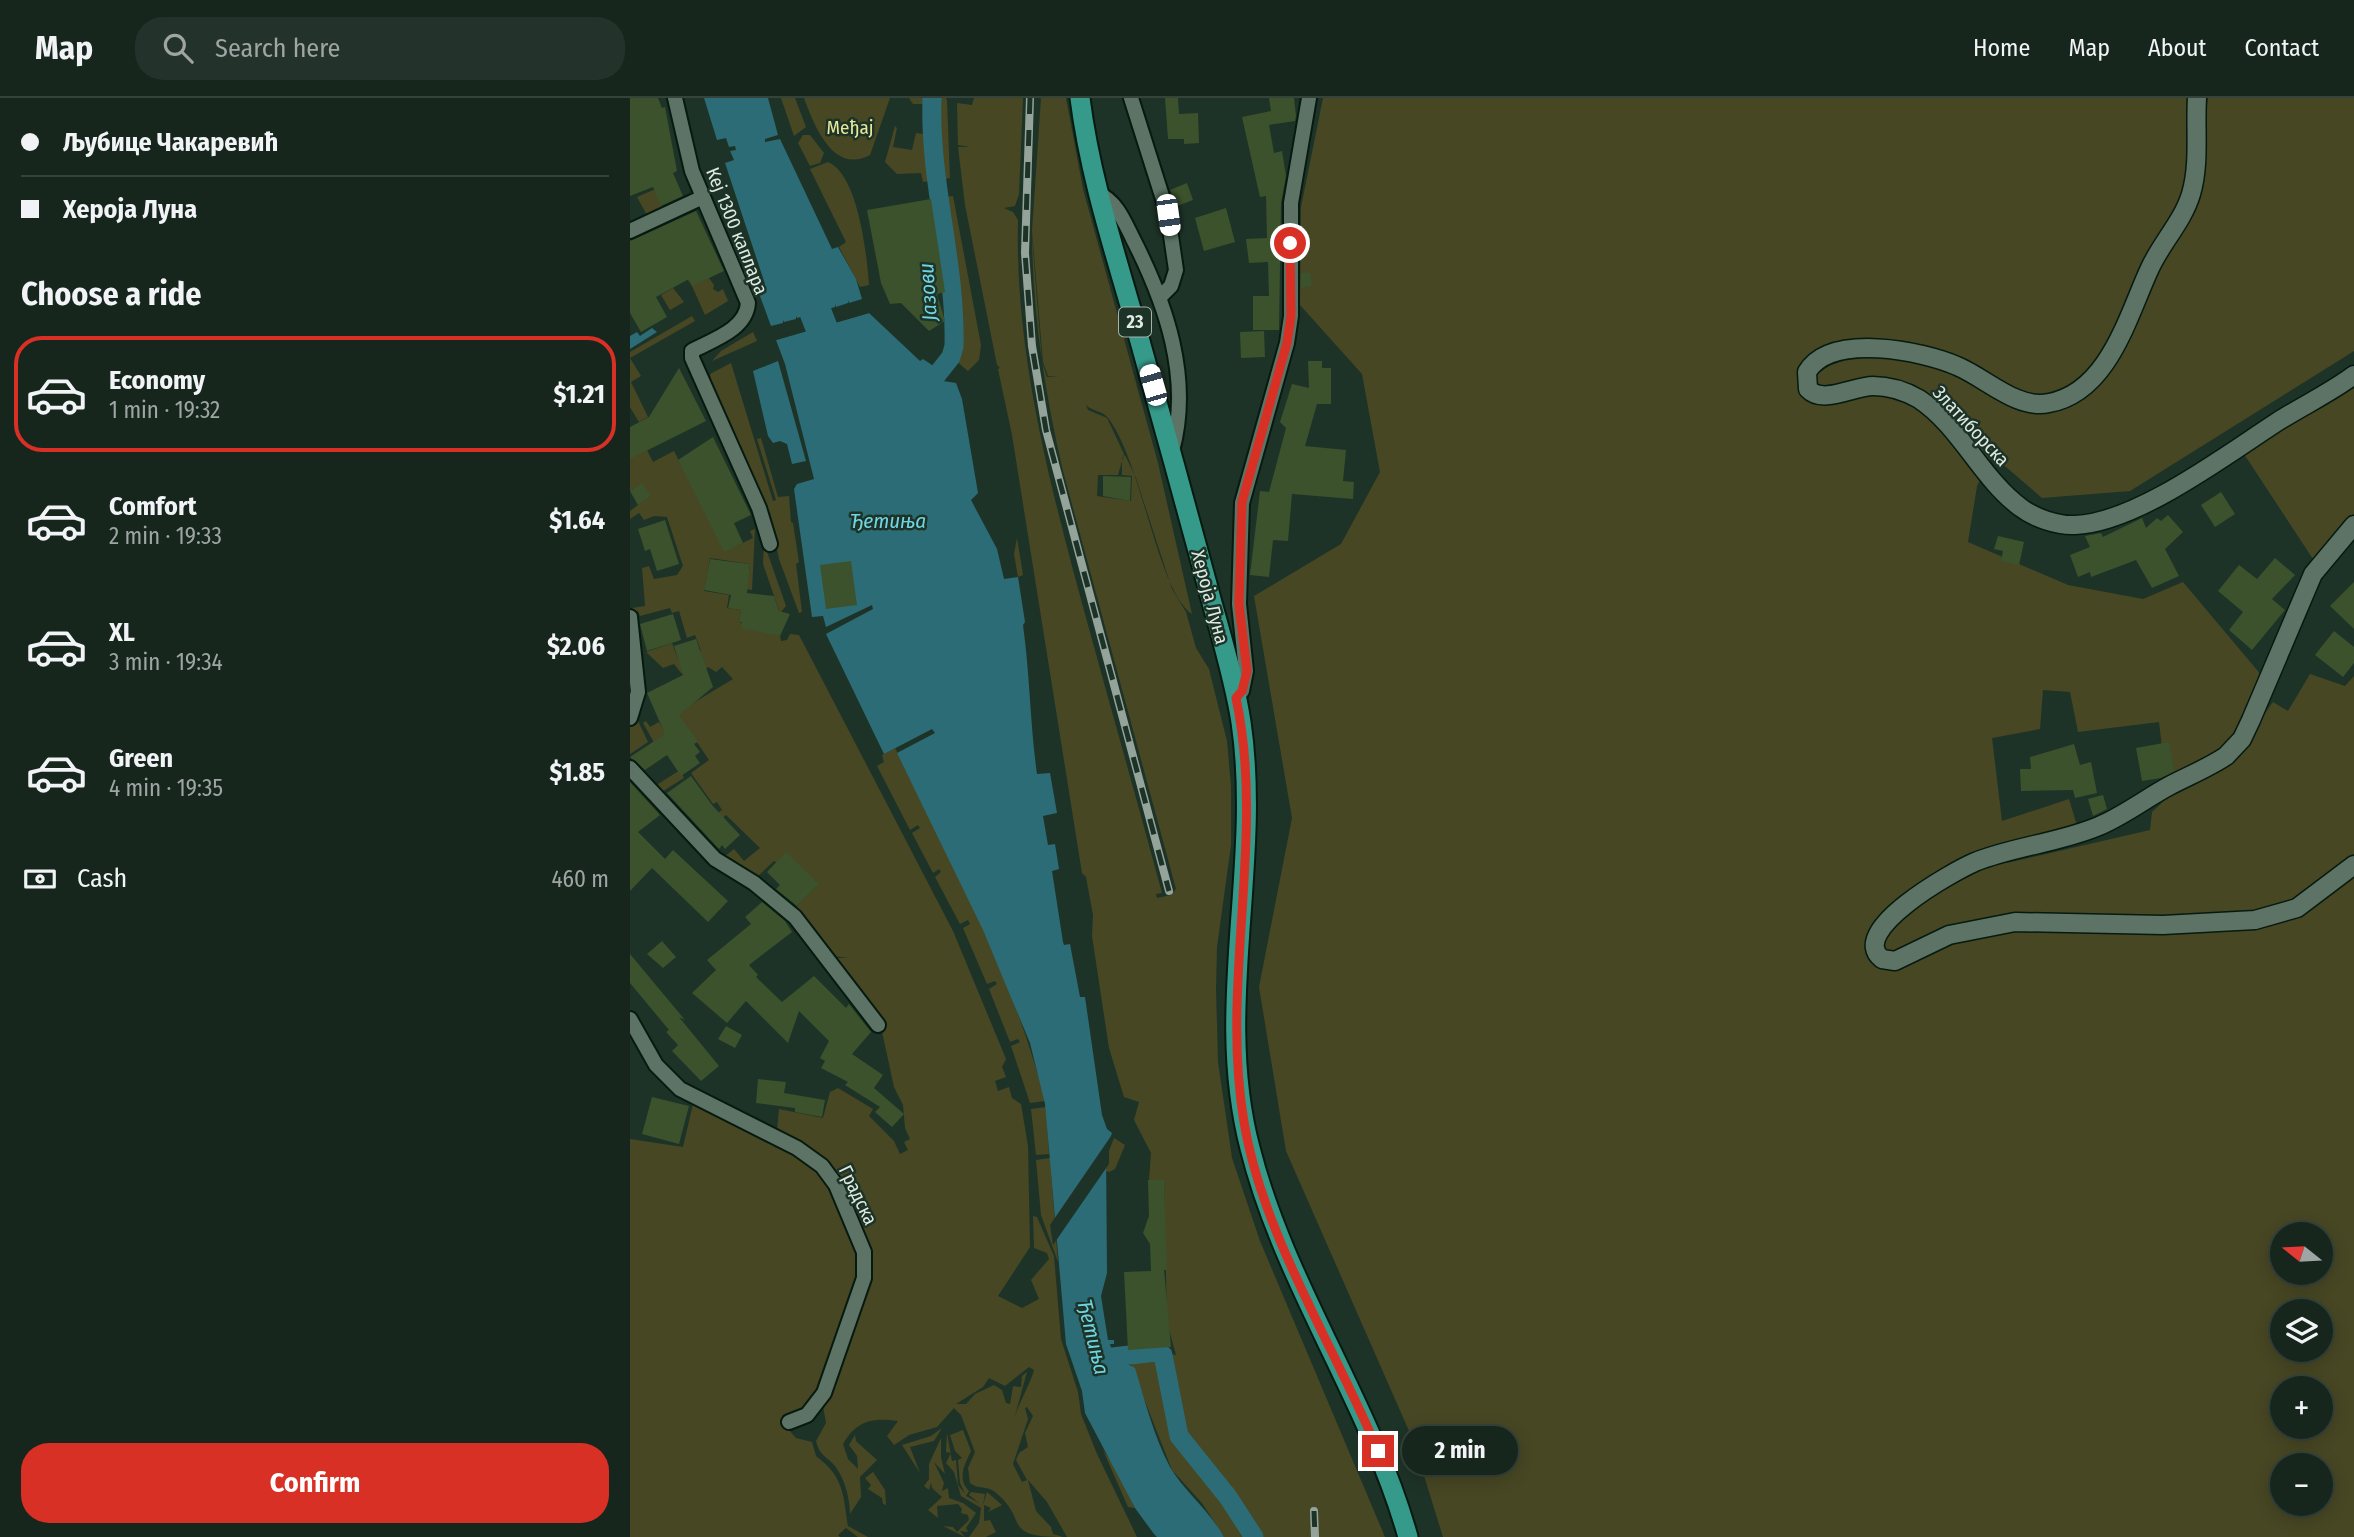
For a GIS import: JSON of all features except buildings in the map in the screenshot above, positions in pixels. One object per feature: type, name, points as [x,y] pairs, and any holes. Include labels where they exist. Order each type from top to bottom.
[{"type":"main road","name":"Хероја Луна","points":[[1080,98],[1098,192],[1236,698],[1248,791],[1235,1005],[1244,1121],[1272,1218],[1371,1434],[1408,1537]]},
{"type":"street","name":"Кеј 1300 каплара","points":[[675,98],[686,154],[748,307],[738,326],[692,351],[692,358],[759,508],[770,544]]},
{"type":"street","points":[[1131,98],[1168,215],[1176,270],[1171,286],[1161,296]]},
{"type":"street","points":[[1236,698],[1242,691],[1247,671],[1239,604],[1242,502],[1287,343],[1291,316],[1291,204],[1309,98]]},
{"type":"street","name":"Златиборска","points":[[2197,98],[2190,197],[2150,269],[2123,332],[2097,373],[2080,390],[2048,404],[2028,402],[1937,358],[1869,348],[1833,354],[1819,360],[1805,377],[1808,389],[1822,396],[1858,387],[1884,387],[1912,395],[1939,417],[2020,507],[2040,518],[2077,526],[2143,505],[2220,461],[2354,375]]},
{"type":"street","points":[[1098,192],[1119,213],[1161,296],[1176,364],[1178,422],[1171,453]]},
{"type":"street","points":[[630,231],[703,197]]},
{"type":"street","points":[[2354,525],[2313,573],[2242,739],[2226,756],[2099,826],[2062,840],[1977,862],[1943,878],[1883,925],[1875,940],[1875,950],[1882,959],[1895,961],[1949,935],[2015,922],[2163,925],[2255,920],[2297,908],[2354,865]]},
{"type":"street","points":[[630,617],[638,692],[630,718]]},
{"type":"street","points":[[630,768],[715,859],[754,883],[795,916],[878,1024]]},
{"type":"street","name":"Градска","points":[[630,1019],[656,1065],[680,1089],[797,1148],[822,1166],[836,1185],[864,1252],[864,1278],[824,1393],[807,1415],[789,1422]]},
{"type":"green space","points":[[781,98],[795,98],[806,127],[794,136]]},
{"type":"green space","name":"Међај","points":[[804,98],[890,98],[870,155],[857,159],[845,158],[835,153],[813,121]]},
{"type":"green space","points":[[909,98],[927,98],[926,150],[931,181],[923,182],[921,173],[897,174],[885,162],[895,126],[897,128],[893,147],[912,150],[916,133],[923,134],[924,104],[913,104]]},
{"type":"green space","points":[[936,98],[946,98],[947,101],[950,178],[940,180],[935,148]]},
{"type":"green space","points":[[974,98],[1023,98],[1019,194],[1015,206],[1004,208],[1013,212],[1018,220],[1021,309],[1033,397],[1073,570],[1162,893],[1156,894],[1157,898],[1171,895],[1176,889],[1063,471],[1042,363],[1047,377],[1059,376],[1048,376],[1043,362],[1032,231],[1041,98],[1066,98],[1083,189],[1158,463],[1192,614],[1180,601],[1169,580],[1172,589],[1186,612],[1196,648],[1209,669],[1227,741],[1231,786],[1231,845],[1217,947],[1216,989],[1218,1062],[1232,1158],[1260,1241],[1385,1537],[1262,1537],[1183,1433],[1169,1354],[1176,1355],[1167,1322],[1164,1180],[1149,1180],[1151,1153],[1134,1120],[1139,1102],[1124,1097],[1109,1048],[1092,936],[1093,915],[1086,877],[1082,873],[1012,435],[965,205],[958,147],[970,147],[958,145],[957,103],[972,105]],"holes":[[[1086,405],[1108,418],[1120,438],[1134,474],[1125,455],[1123,457],[1107,418],[1088,410]],[[1122,461],[1122,475],[1132,476],[1131,501],[1097,496],[1098,475],[1118,475]]]},
{"type":"green space","points":[[1323,98],[2195,98],[2204,126],[2208,98],[2354,98],[2354,351],[2130,491],[2042,498],[1992,455],[1977,486],[1968,542],[2068,585],[2143,599],[2183,582],[2262,676],[2234,756],[2273,702],[2288,711],[2310,674],[2345,686],[2354,676],[2354,854],[2293,899],[2301,909],[2354,869],[2354,1537],[1443,1537],[1413,1440],[1286,1151],[1259,987],[1292,818],[1254,596],[1341,544],[1380,472],[1362,374],[1300,305],[1301,207]],"holes":[[[2043,690],[2070,692],[2078,732],[2159,722],[2168,797],[2152,812],[2150,830],[2007,863],[2005,843],[2077,826],[2069,799],[2002,821],[1992,738],[2040,729]]]},
{"type":"green space","points":[[803,135],[810,135],[824,153],[820,163],[810,166],[798,143]]},
{"type":"green space","points":[[828,162],[847,182],[854,198],[863,236],[869,285],[860,287],[839,247],[846,242],[810,169]]},
{"type":"green space","points":[[667,184],[657,194],[663,210],[648,217],[637,197]]},
{"type":"green space","points":[[953,196],[981,345],[979,360],[968,371],[955,360],[962,328],[961,305],[955,256],[943,197]]},
{"type":"green space","points":[[932,199],[944,253],[948,301]]},
{"type":"green space","points":[[1032,237],[1042,359],[1035,296]]},
{"type":"green space","points":[[681,262],[692,285],[709,278],[714,285],[713,289],[718,292],[723,289],[728,301],[705,315],[692,286],[680,269]]},
{"type":"green space","points":[[673,288],[684,302],[670,310],[661,295]]},
{"type":"green space","points":[[692,316],[695,321],[630,358],[630,352]]},
{"type":"green space","points":[[753,332],[757,341],[712,361],[721,351]]},
{"type":"green space","points":[[630,358],[641,376],[631,382],[648,417],[639,422],[630,407]]},
{"type":"green space","points":[[731,363],[773,501],[776,500],[757,439],[761,438],[778,497],[789,496],[799,562],[796,564],[802,612],[799,613],[779,559],[770,513],[712,385],[710,374]]},
{"type":"green space","points":[[2354,373],[2354,516],[2313,559],[2244,454]]},
{"type":"green space","points":[[647,450],[653,462],[674,451],[715,533],[722,529],[732,548],[753,538],[750,531],[755,529],[752,590],[732,587],[750,569],[750,564],[710,558],[704,591],[729,595],[727,608],[741,610],[739,622],[780,636],[781,641],[787,640],[790,634],[799,635],[953,931],[1006,1059],[1002,1067],[1006,1077],[995,1081],[998,1091],[1009,1087],[1012,1098],[1021,1104],[1028,1146],[1030,1247],[998,1296],[1022,1308],[1039,1299],[1031,1280],[1049,1259],[1047,1253],[1034,1248],[1033,1216],[1037,1217],[1054,1256],[1061,1339],[1078,1392],[1081,1414],[1137,1537],[1067,1537],[1047,1502],[1028,1480],[1036,1511],[1051,1527],[1053,1534],[1063,1537],[1031,1534],[1023,1530],[1012,1511],[995,1492],[970,1483],[968,1468],[975,1452],[961,1415],[954,1408],[937,1427],[909,1435],[894,1445],[887,1436],[898,1421],[873,1420],[853,1430],[843,1444],[848,1459],[858,1469],[857,1456],[849,1445],[855,1435],[856,1441],[877,1460],[860,1477],[861,1497],[850,1514],[842,1477],[818,1448],[816,1441],[826,1423],[823,1406],[870,1271],[839,1182],[777,1131],[779,1109],[823,1118],[830,1092],[838,1088],[873,1109],[869,1116],[894,1141],[900,1154],[908,1150],[904,1142],[910,1139],[905,1128],[903,1105],[894,1087],[881,1027],[834,958],[848,958],[833,956],[795,908],[818,885],[774,861],[756,878],[724,857],[734,849],[744,861],[760,848],[726,815],[716,824],[711,818],[722,810],[717,802],[713,804],[691,773],[709,760],[688,729],[660,753],[643,723],[646,721],[650,727],[659,722],[664,731],[670,717],[733,679],[722,667],[716,672],[708,667],[695,678],[682,674],[674,664],[663,668],[646,652],[672,643],[678,659],[701,651],[695,635],[687,638],[679,611],[672,613],[670,608],[640,616],[638,611],[633,612],[632,608],[645,606],[642,568],[649,566],[654,579],[677,575],[683,566],[667,517],[654,516],[644,520],[639,513],[630,519],[630,511],[650,496],[642,484],[630,491],[630,452],[633,457]],"holes":[[[1029,1367],[1034,1370],[1015,1416],[1027,1372],[1022,1376],[1021,1387],[1013,1386],[1010,1404],[1006,1403],[1002,1390],[994,1385],[975,1394],[966,1404],[956,1404],[983,1387],[989,1378],[1005,1386]],[[1027,1407],[1033,1416],[1025,1433],[1028,1447],[1019,1453],[1016,1460],[1027,1480],[1022,1482],[1013,1464],[1028,1419]]]},
{"type":"green space","points":[[1017,538],[1023,575],[1018,577],[1014,554]]},
{"type":"green space","points":[[764,543],[786,606],[780,613],[763,564]]},
{"type":"green space","points":[[637,719],[648,742],[630,754],[630,727]]},
{"type":"green space","points":[[895,748],[999,965],[1032,1055],[1045,1101],[1030,1103],[1011,1046],[1020,1042],[1018,1039],[1010,1042],[989,989],[997,984],[995,981],[987,984],[963,928],[970,924],[968,920],[960,924],[935,877],[941,872],[939,869],[933,873],[912,833],[920,828],[918,825],[910,830],[877,766],[884,762],[882,755]]},
{"type":"green space","points":[[681,772],[684,778],[660,793],[655,786]]},
{"type":"green space","points":[[693,1104],[800,1155],[829,1181],[863,1261],[818,1396],[794,1415],[780,1420],[796,1438],[812,1442],[816,1456],[832,1471],[841,1487],[848,1526],[868,1537],[858,1537],[846,1528],[838,1535],[840,1537],[630,1537],[630,1139],[683,1147]]},
{"type":"green space","points":[[1046,1107],[1049,1154],[1036,1155],[1031,1109]]},
{"type":"green space","points":[[1111,1136],[1125,1145],[1115,1169],[1109,1172],[1106,1171],[1106,1150]]},
{"type":"green space","points":[[1050,1158],[1058,1262],[1041,1215],[1036,1160]]},
{"type":"green space","points":[[1158,1356],[1176,1444],[1223,1500],[1247,1537],[1224,1537],[1202,1503],[1172,1470],[1130,1363]]},
{"type":"green space","points":[[942,1428],[934,1441],[910,1447],[920,1473],[902,1445],[931,1436]]},
{"type":"green space","points":[[963,1430],[971,1451],[963,1476],[969,1491],[966,1496],[979,1503],[969,1495],[971,1492],[985,1494],[983,1505],[987,1492],[1002,1505],[988,1512],[991,1508],[984,1505],[984,1521],[990,1520],[996,1532],[986,1537],[969,1537],[979,1523],[981,1508],[961,1496],[954,1472],[946,1463],[951,1454],[952,1461],[956,1460],[958,1485],[965,1494],[960,1483],[958,1460],[962,1458],[955,1451],[950,1435]]},
{"type":"green space","points":[[947,1433],[951,1453],[946,1452]]},
{"type":"green space","points":[[941,1438],[945,1474],[934,1462],[944,1483],[942,1491],[948,1488],[949,1498],[963,1503],[976,1513],[966,1528],[968,1532],[960,1531],[965,1537],[943,1526],[953,1527],[957,1532],[969,1520],[968,1515],[961,1513],[962,1509],[958,1504],[937,1506],[938,1518],[928,1510],[942,1497],[932,1488],[931,1483],[929,1490],[924,1486],[929,1479],[929,1464]]},
{"type":"green space","points":[[1103,1450],[1114,1465],[1135,1508],[1128,1507]]},
{"type":"green space","points":[[873,1472],[885,1490],[886,1505],[883,1504],[882,1498],[868,1489],[871,1485],[865,1478]]},
{"type":"water","points":[[704,98],[768,98],[778,135],[765,139],[765,142],[780,139],[832,249],[838,247],[856,279],[862,299],[849,303],[848,300],[848,303],[836,307],[835,304],[835,307],[797,318],[796,316],[796,319],[783,320],[783,323],[771,326],[757,288],[765,284],[725,163],[734,160],[730,151],[736,150],[735,146],[729,147],[726,138],[717,140]]},
{"type":"water","name":"Ђетиња","points":[[869,313],[920,361],[923,359],[941,371],[943,381],[956,383],[962,399],[978,493],[971,500],[997,549],[1004,579],[1018,577],[1025,622],[1023,625],[1037,774],[1050,773],[1057,813],[1043,816],[1048,845],[1055,844],[1059,869],[1052,871],[1063,942],[1064,945],[1070,944],[1080,997],[1085,997],[1102,1115],[1107,1129],[1112,1133],[1106,1150],[1107,1273],[1101,1296],[1108,1340],[1114,1340],[1114,1344],[1110,1344],[1114,1357],[1135,1368],[1155,1431],[1170,1467],[1224,1537],[1157,1537],[1135,1508],[1085,1413],[1082,1391],[1066,1344],[1045,1104],[1030,1043],[983,930],[897,753],[935,733],[932,729],[884,754],[826,634],[873,609],[872,605],[826,627],[823,616],[812,617],[794,489],[797,484],[814,479],[785,364],[776,340]]},
{"type":"water","points":[[652,328],[657,332],[630,349],[630,336],[637,332],[640,336]]},
{"type":"water","points":[[778,361],[806,461],[792,464],[787,444],[780,441],[773,443],[768,436],[753,371]]},
{"type":"pier","points":[[868,310],[869,313],[776,340],[775,337]]},
{"type":"pier","points":[[1111,1136],[1114,1138],[1109,1151],[1109,1164],[1053,1245],[1050,1225]]},
{"type":"waterway","name":"Јазови","points":[[924,391],[951,357],[954,346],[951,283],[934,161],[932,98]]},
{"type":"waterway","name":"Ђетиња","points":[[800,272],[837,368]]},
{"type":"waterway","points":[[1095,1359],[1156,1352]]},
{"type":"waterway","points":[[1163,1355],[1179,1436],[1228,1497],[1254,1537]]},
{"type":"railway","points":[[1030,98],[1025,253],[1032,346],[1046,430],[1169,891]]},
{"type":"railway","points":[[1314,1511],[1315,1537]]},
{"type":"route","points":[[1290,243],[1291,316],[1287,343],[1242,502],[1239,604],[1247,671],[1245,684],[1236,698],[1246,766],[1248,816],[1236,974],[1236,1049],[1249,1146],[1272,1218],[1378,1451]]}]
